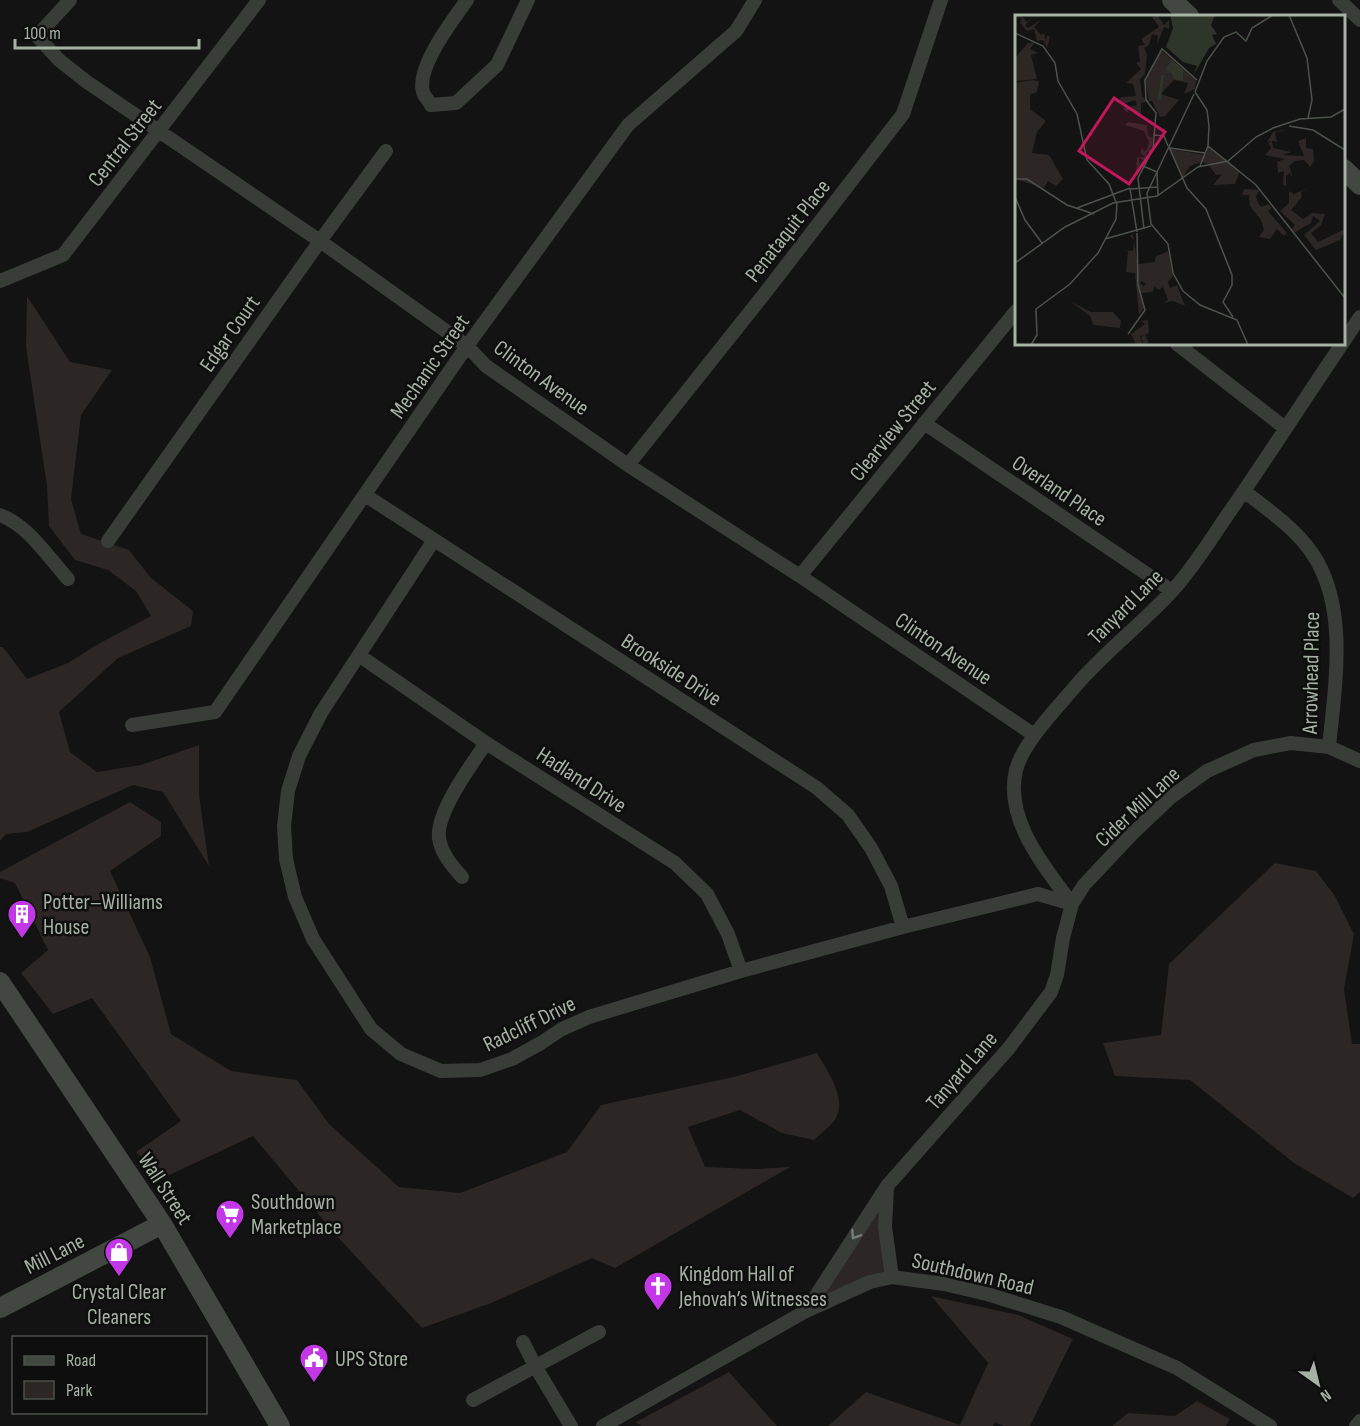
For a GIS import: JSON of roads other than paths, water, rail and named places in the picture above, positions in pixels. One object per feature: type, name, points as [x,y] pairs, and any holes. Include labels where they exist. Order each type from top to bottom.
[{"type":"street","name":"Clinton Avenue","points":[[70,0],[37,36],[59,60],[87,82],[320,241],[467,346],[486,366],[628,465],[800,576],[1034,735]]},
{"type":"street","name":"Central Street","points":[[0,281],[63,255],[260,0]]},
{"type":"street","points":[[467,0],[439,40],[425,70],[423,92],[431,105],[456,103],[496,65],[528,0]]},
{"type":"street","name":"Mechanic Street","points":[[132,724],[215,712],[467,346],[628,125],[736,31],[754,0]]},
{"type":"street","name":"Penataquit Place","points":[[628,465],[903,114],[941,0]]},
{"type":"street","points":[[1172,0],[1188,15]]},
{"type":"street","points":[[1339,0],[1360,20]]},
{"type":"street","name":"Edgar Court","points":[[108,541],[386,151]]},
{"type":"street","points":[[1345,170],[1360,185]]},
{"type":"street","name":"Clearview Street","points":[[800,576],[1015,313]]},
{"type":"street","name":"Tanyard Lane","points":[[1345,339],[1360,317]]},
{"type":"street","points":[[1178,345],[1285,428]]},
{"type":"street","name":"Tanyard Lane","points":[[1072,904],[1033,846],[1021,823],[1014,799],[1016,770],[1034,735],[1081,679],[1172,591],[1190,569],[1341,345]]},
{"type":"street","name":"Overland Place","points":[[924,423],[1172,591]]},
{"type":"street","name":"Arrowhead Place","points":[[1244,491],[1289,526],[1312,553],[1329,585],[1334,606],[1336,639],[1329,747]]},
{"type":"street","name":"Brookside Drive","points":[[365,495],[816,788],[848,815],[871,848],[891,886],[903,927]]},
{"type":"street","points":[[0,515],[11,519],[23,529],[68,579]]},
{"type":"street","name":"Radcliff Drive","points":[[434,540],[321,713],[299,756],[288,791],[284,826],[286,859],[295,897],[313,939],[371,1029],[401,1054],[441,1071],[480,1070],[512,1059],[562,1029],[589,1017],[741,971],[903,927],[1038,894],[1072,904]]},
{"type":"street","name":"Hadland Drive","points":[[360,656],[486,743],[675,863],[707,894],[728,934],[741,971]]},
{"type":"street","points":[[462,877],[443,852],[439,839],[439,828],[459,784],[486,743]]},
{"type":"street","name":"Cider Mill Lane","points":[[1084,885],[1171,797],[1207,771],[1254,750],[1292,744],[1329,747],[1360,760]]},
{"type":"street","name":"Tanyard Lane","points":[[806,1311],[887,1186],[1009,1048],[1051,992],[1058,975],[1063,938],[1072,904],[1084,885]]},
{"type":"street","name":"Wall Street","points":[[0,982],[162,1224],[280,1426]]},
{"type":"street","points":[[887,1186],[885,1227],[892,1277]]},
{"type":"street","name":"Mill Lane","points":[[0,1308],[162,1224]]},
{"type":"street","name":"Southdown Road","points":[[603,1426],[806,1311],[870,1282],[892,1277],[944,1284],[987,1294],[1061,1317],[1177,1368],[1270,1426]]},
{"type":"street","points":[[473,1400],[599,1332]]},
{"type":"street","points":[[523,1342],[571,1426]]},
{"type":"street","points":[[1356,1426],[1360,1421]]},
{"type":"place","name":"Potter–Williams House","points":[[22,940]]},
{"type":"place","name":"Southdown Marketplace","points":[[230,1240]]},
{"type":"place","name":"Crystal Clear Cleaners","points":[[119,1278]]},
{"type":"place","name":"Kingdom Hall of Jehovah’s Witnesses","points":[[658,1312]]},
{"type":"place","name":"UPS Store","points":[[314,1384]]}]
